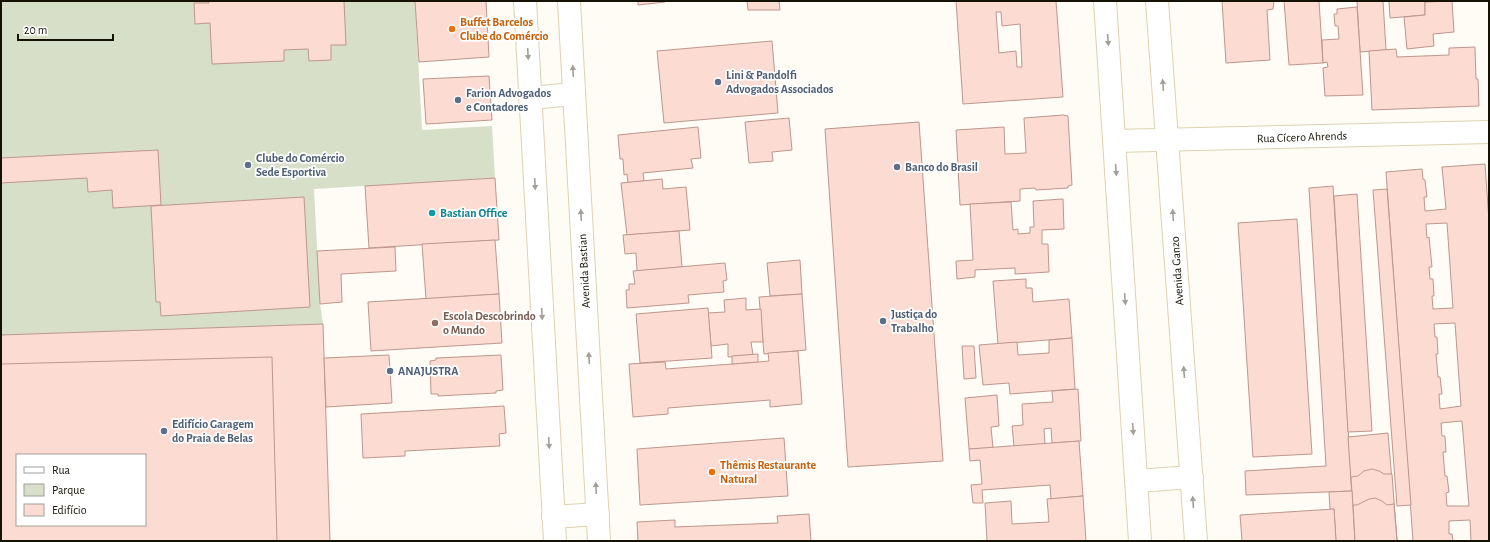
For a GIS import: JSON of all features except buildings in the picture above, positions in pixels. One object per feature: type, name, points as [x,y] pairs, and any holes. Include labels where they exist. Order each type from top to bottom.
[{"type":"street","points":[[525,1],[555,541]]},
{"type":"street","name":"Avenida Bastian","points":[[569,1],[599,541]]},
{"type":"street","points":[[1105,1],[1140,541]]},
{"type":"street","name":"Avenida Ganzo","points":[[1157,1],[1196,541]]},
{"type":"street","points":[[530,98],[574,94]]},
{"type":"street","name":"Rua Cícero Ahrends","points":[[1114,141],[1167,141],[1489,132]]},
{"type":"street","points":[[1136,481],[1192,477]]},
{"type":"street","points":[[553,517],[598,514]]},
{"type":"green space","name":"Clube do Comércio Sede Esportiva","points":[[1,1],[415,1],[422,130],[492,126],[495,178],[314,189],[320,304],[323,324],[1,335]]},
{"type":"place","name":"Buffet Barcelos Clube do Comércio","points":[[452,29]]},
{"type":"place","name":"Lini & Pandolfi Advogados Associados","points":[[718,82]]},
{"type":"place","name":"Farion Advogados e Contadores","points":[[458,100]]},
{"type":"place","name":"Clube do Comércio Sede Esportiva","points":[[248,165]]},
{"type":"place","name":"Banco do Brasil","points":[[897,167]]},
{"type":"place","name":"Bastian Office","points":[[432,213]]},
{"type":"place","name":"Justiça do Trabalho","points":[[883,321]]},
{"type":"place","name":"Escola Descobrindo o Mundo","points":[[435,323]]},
{"type":"place","name":"ANAJUSTRA","points":[[390,371]]},
{"type":"place","name":"Edifício Garagem do Praia de Belas","points":[[164,431]]},
{"type":"place","name":"Thêmis Restaurante Natural","points":[[712,472]]}]
